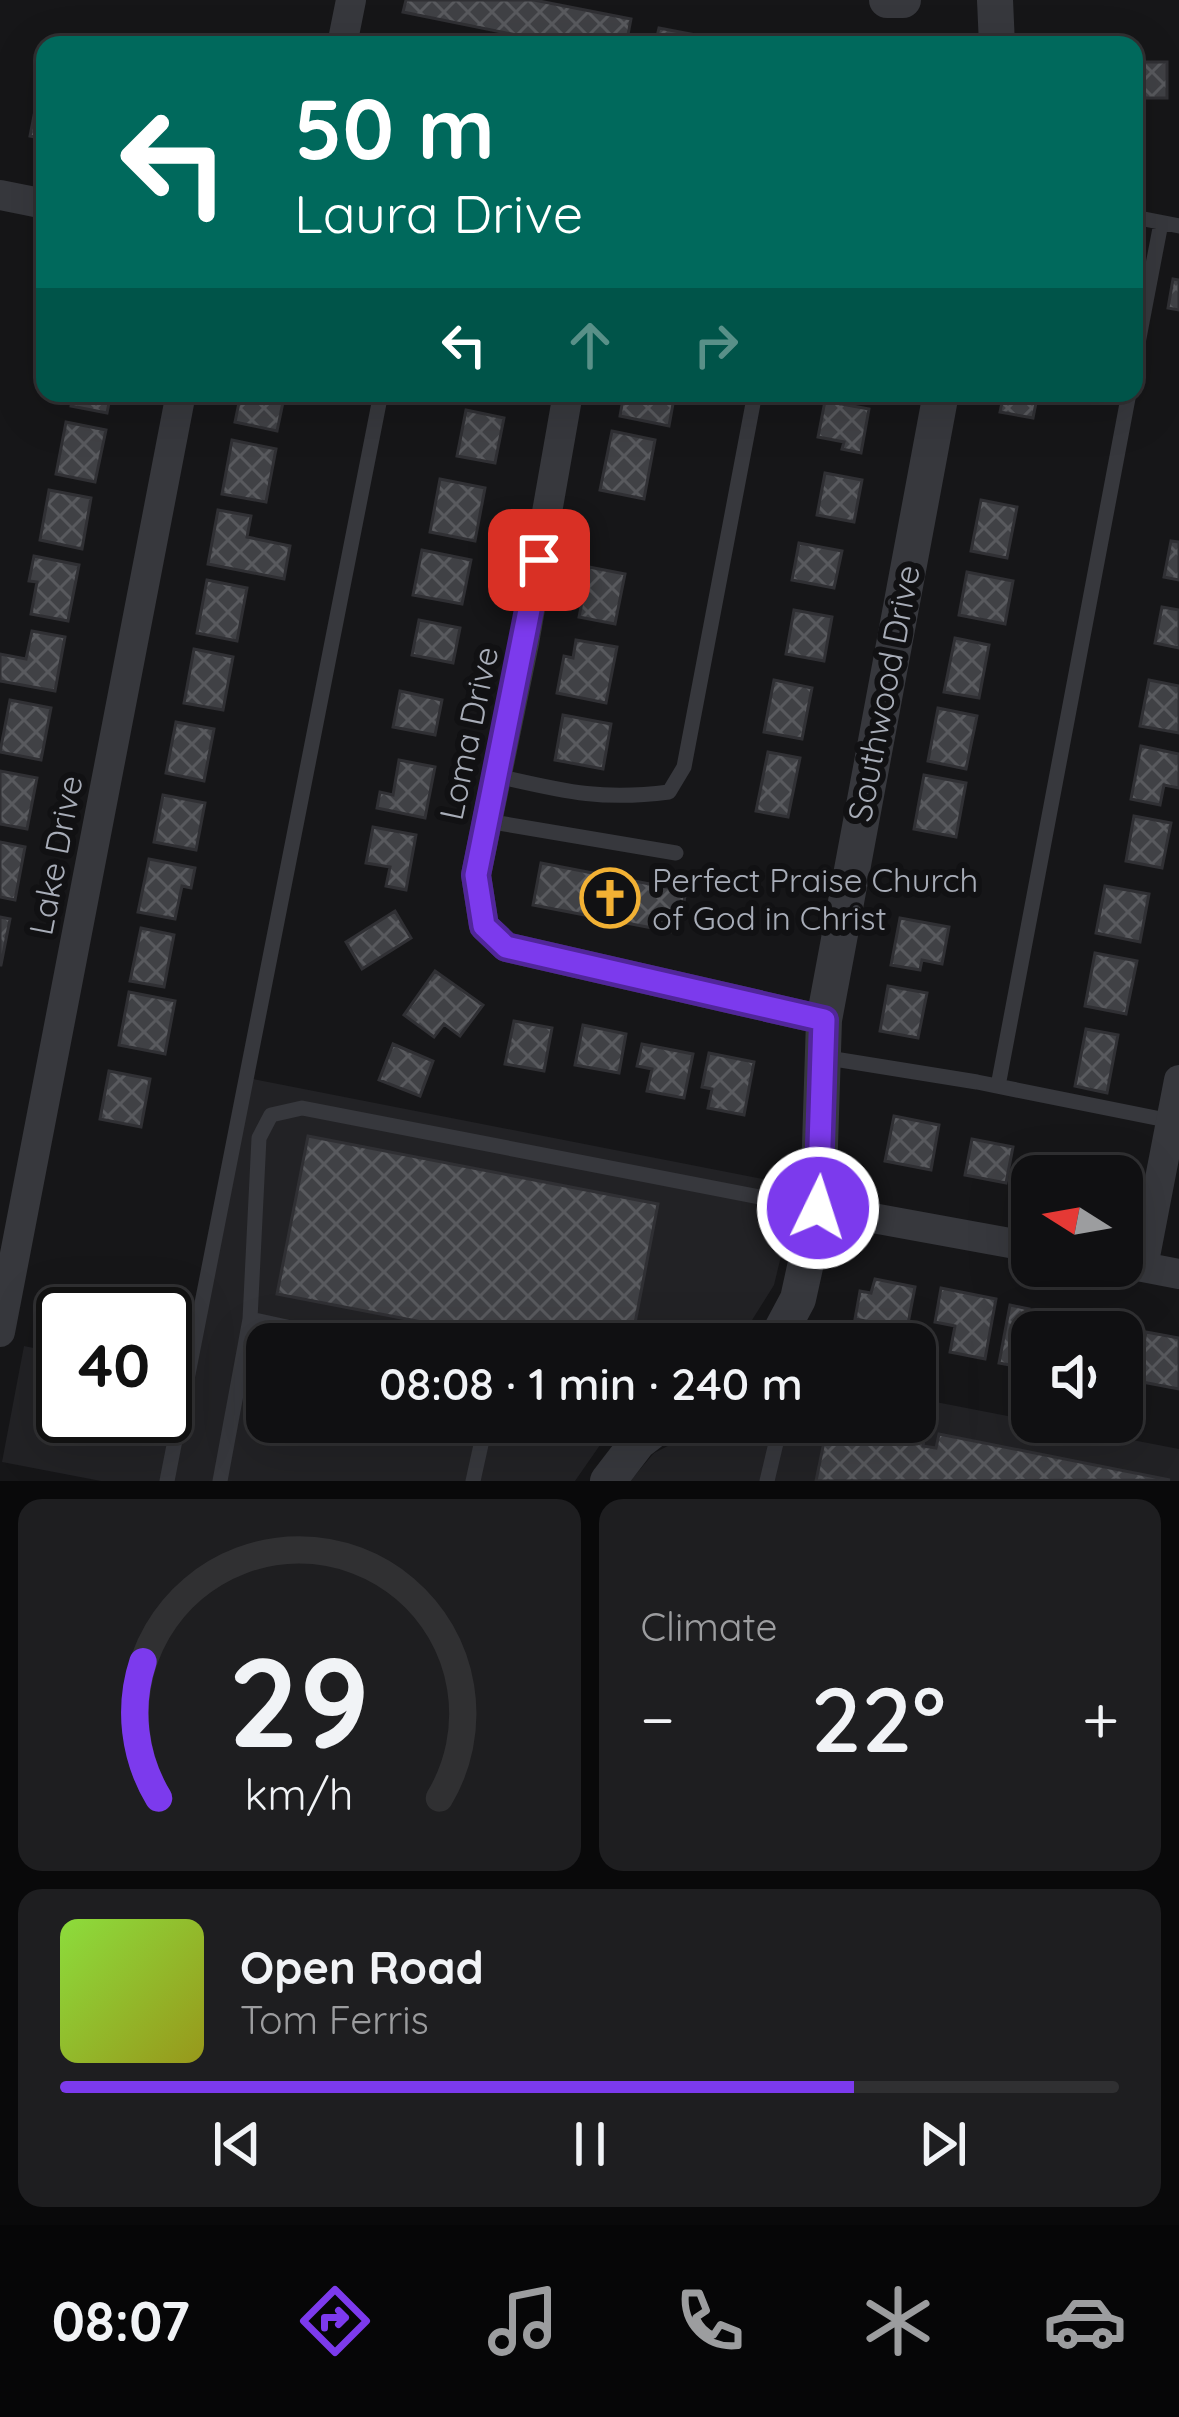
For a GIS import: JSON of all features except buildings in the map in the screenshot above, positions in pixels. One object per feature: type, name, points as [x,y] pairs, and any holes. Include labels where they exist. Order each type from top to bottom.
[{"type":"street","points":[[344,36],[351,0]]},
{"type":"street","points":[[890,0],[903,0]]},
{"type":"street","points":[[994,0],[996,36]]},
{"type":"street","points":[[0,195],[36,203]]},
{"type":"street","name":"Lake Drive","points":[[0,1331],[179,402]]},
{"type":"street","name":"Loma Drive","points":[[566,402],[476,875],[484,926],[506,947],[823,1038]]},
{"type":"street","name":"Southwood Drive","points":[[785,1323],[798,1299],[818,1208],[823,1038],[939,402]]},
{"type":"street","points":[[1143,1228],[1175,1122],[1179,1080]]},
{"type":"street","points":[[818,1208],[1011,1243]]},
{"type":"street","points":[[1143,1267],[1179,1274]]},
{"type":"street","points":[[608,1481],[638,1443]]},
{"type":"lane","points":[[1143,220],[1179,226]]},
{"type":"lane","points":[[1143,317],[1161,223]]},
{"type":"lane","points":[[167,1481],[379,402]]},
{"type":"lane","points":[[496,776],[619,799],[670,792],[684,767],[753,402]]},
{"type":"lane","points":[[998,1086],[1127,402]]},
{"type":"lane","points":[[487,821],[676,853]]},
{"type":"lane","points":[[823,1038],[998,1086],[1175,1122]]},
{"type":"lane","points":[[220,1481],[250,1319],[260,1138],[271,1114],[302,1108],[818,1208]]},
{"type":"lane","points":[[250,1319],[268,1323]]},
{"type":"lane","points":[[473,1481],[481,1443]]},
{"type":"lane","points":[[766,1481],[776,1443]]},
{"type":"shaded area","points":[[243,1077],[798,1186],[774,1285],[750,1323],[246,1323],[246,1443],[601,1443],[575,1481],[101,1481],[2,1462],[24,1346],[36,1348],[36,1443],[192,1443],[192,1332]]},
{"type":"shaded area","points":[[936,1402],[1011,1417],[1011,1443],[1143,1442],[1179,1449],[1179,1481],[630,1481],[654,1453],[674,1443],[936,1443]]},
{"type":"place","name":"Perfect Praise Church of God in Christ","points":[[610,898]]},
{"type":"route","points":[[539,560],[476,875],[484,926],[506,947],[824,1020],[818,1208]]}]
